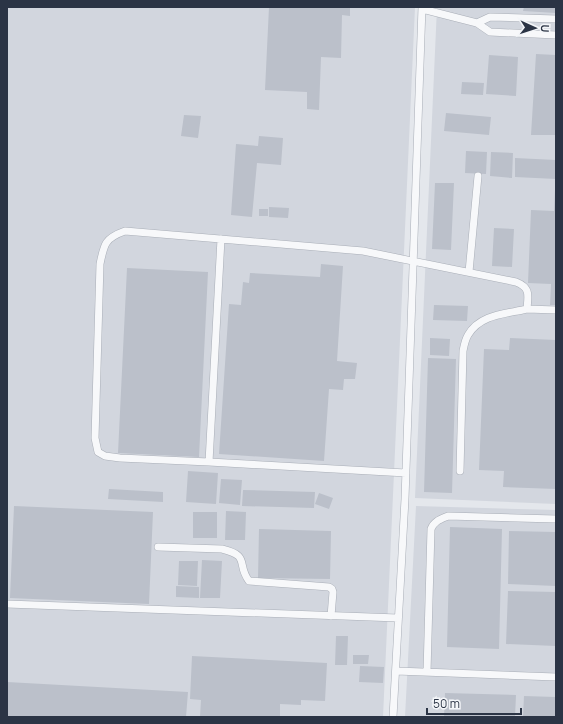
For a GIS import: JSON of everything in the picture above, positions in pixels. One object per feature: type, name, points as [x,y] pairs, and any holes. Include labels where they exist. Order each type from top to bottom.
[{"type":"lane","points":[[393,717],[406,473],[422,8],[477,23],[490,32],[556,35]]},
{"type":"lane","points":[[477,23],[490,17],[556,19]]},
{"type":"lane","points":[[469,272],[478,176]]},
{"type":"lane","points":[[406,473],[120,458],[105,456],[98,452],[95,438],[100,264],[103,248],[108,240],[116,234],[125,231],[363,251],[516,282],[524,285],[528,290],[527,309]]},
{"type":"lane","points":[[209,462],[221,239]]},
{"type":"lane","points":[[460,471],[463,351],[467,336],[474,327],[487,318],[527,309],[556,310]]},
{"type":"lane","points":[[427,672],[432,525],[438,520],[448,516],[556,519]]},
{"type":"lane","points":[[158,547],[222,550],[237,554],[242,561],[245,576],[249,581],[329,587],[333,592],[330,616]]},
{"type":"lane","points":[[7,604],[398,618]]},
{"type":"lane","points":[[396,670],[556,677]]},
{"type":"shaded area","points":[[7,7],[415,7],[383,717],[7,717]]},
{"type":"shaded area","points":[[437,7],[556,7],[556,504],[415,498]]},
{"type":"shaded area","points":[[416,506],[556,510],[556,717],[405,717]]},
{"type":"building","points":[[269,7],[350,7],[350,16],[342,15],[341,58],[321,57],[319,110],[307,109],[307,92],[265,90]]},
{"type":"building","points":[[524,7],[556,7],[556,13],[523,11]]},
{"type":"building","points":[[536,54],[556,55],[556,135],[531,135]]},
{"type":"building","points":[[489,55],[518,57],[516,96],[486,94]]},
{"type":"building","points":[[462,82],[484,83],[483,95],[461,94]]},
{"type":"building","points":[[446,113],[491,117],[489,135],[444,131]]},
{"type":"building","points":[[184,115],[201,116],[198,138],[181,136]]},
{"type":"building","points":[[259,136],[283,138],[281,165],[257,163],[252,217],[231,215],[236,144],[258,146]]},
{"type":"building","points":[[466,151],[487,152],[486,174],[465,173]]},
{"type":"building","points":[[491,152],[513,153],[512,178],[490,176]]},
{"type":"building","points":[[515,158],[556,160],[556,179],[515,177]]},
{"type":"building","points":[[435,183],[454,183],[451,250],[432,249]]},
{"type":"building","points":[[555,190],[556,305],[550,305],[551,284],[528,283],[531,210],[554,211]]},
{"type":"building","points":[[269,207],[289,208],[288,218],[269,217]]},
{"type":"building","points":[[259,209],[268,209],[268,216],[259,216]]},
{"type":"building","points":[[494,228],[514,229],[512,267],[492,266]]},
{"type":"building","points":[[321,264],[343,266],[337,361],[357,363],[355,379],[344,379],[343,390],[329,389],[324,461],[219,454],[229,304],[241,305],[243,282],[249,283],[250,273],[320,277]]},
{"type":"building","points":[[127,268],[208,272],[199,457],[118,453]]},
{"type":"building","points":[[434,305],[468,306],[467,321],[433,320]]},
{"type":"building","points":[[430,338],[450,339],[449,356],[430,355]]},
{"type":"building","points":[[510,338],[556,340],[556,489],[503,487],[504,471],[479,470],[484,349],[509,350]]},
{"type":"building","points":[[428,358],[456,359],[452,493],[424,492]]},
{"type":"building","points":[[188,471],[218,473],[216,504],[186,502]]},
{"type":"building","points":[[221,479],[242,480],[240,505],[219,503]]},
{"type":"building","points":[[109,489],[163,492],[163,502],[108,499]]},
{"type":"building","points":[[243,490],[315,492],[314,508],[242,506]]},
{"type":"building","points":[[319,493],[333,498],[329,509],[315,504]]},
{"type":"building","points":[[14,506],[153,512],[149,604],[10,598]]},
{"type":"building","points":[[226,511],[246,512],[245,540],[225,540]]},
{"type":"building","points":[[193,512],[217,512],[217,538],[193,538]]},
{"type":"building","points":[[450,527],[502,529],[499,649],[447,647]]},
{"type":"building","points":[[259,529],[331,531],[330,579],[258,578]]},
{"type":"building","points":[[509,531],[556,532],[556,586],[508,584]]},
{"type":"building","points":[[202,560],[222,561],[220,598],[200,598]]},
{"type":"building","points":[[179,561],[198,561],[197,586],[178,585]]},
{"type":"building","points":[[176,586],[199,587],[199,598],[176,597]]},
{"type":"building","points":[[508,591],[556,592],[556,646],[506,644]]},
{"type":"building","points":[[336,636],[348,636],[347,665],[335,665]]},
{"type":"building","points":[[353,655],[369,655],[368,664],[353,664]]},
{"type":"building","points":[[192,656],[327,663],[325,701],[301,700],[301,705],[280,704],[280,717],[200,717],[201,700],[190,699]]},
{"type":"building","points":[[360,666],[384,667],[383,683],[359,682]]},
{"type":"building","points":[[7,682],[188,692],[186,717],[7,717]]},
{"type":"building","points":[[445,693],[516,695],[515,717],[444,717]]},
{"type":"building","points":[[524,696],[556,697],[556,717],[523,717]]}]
